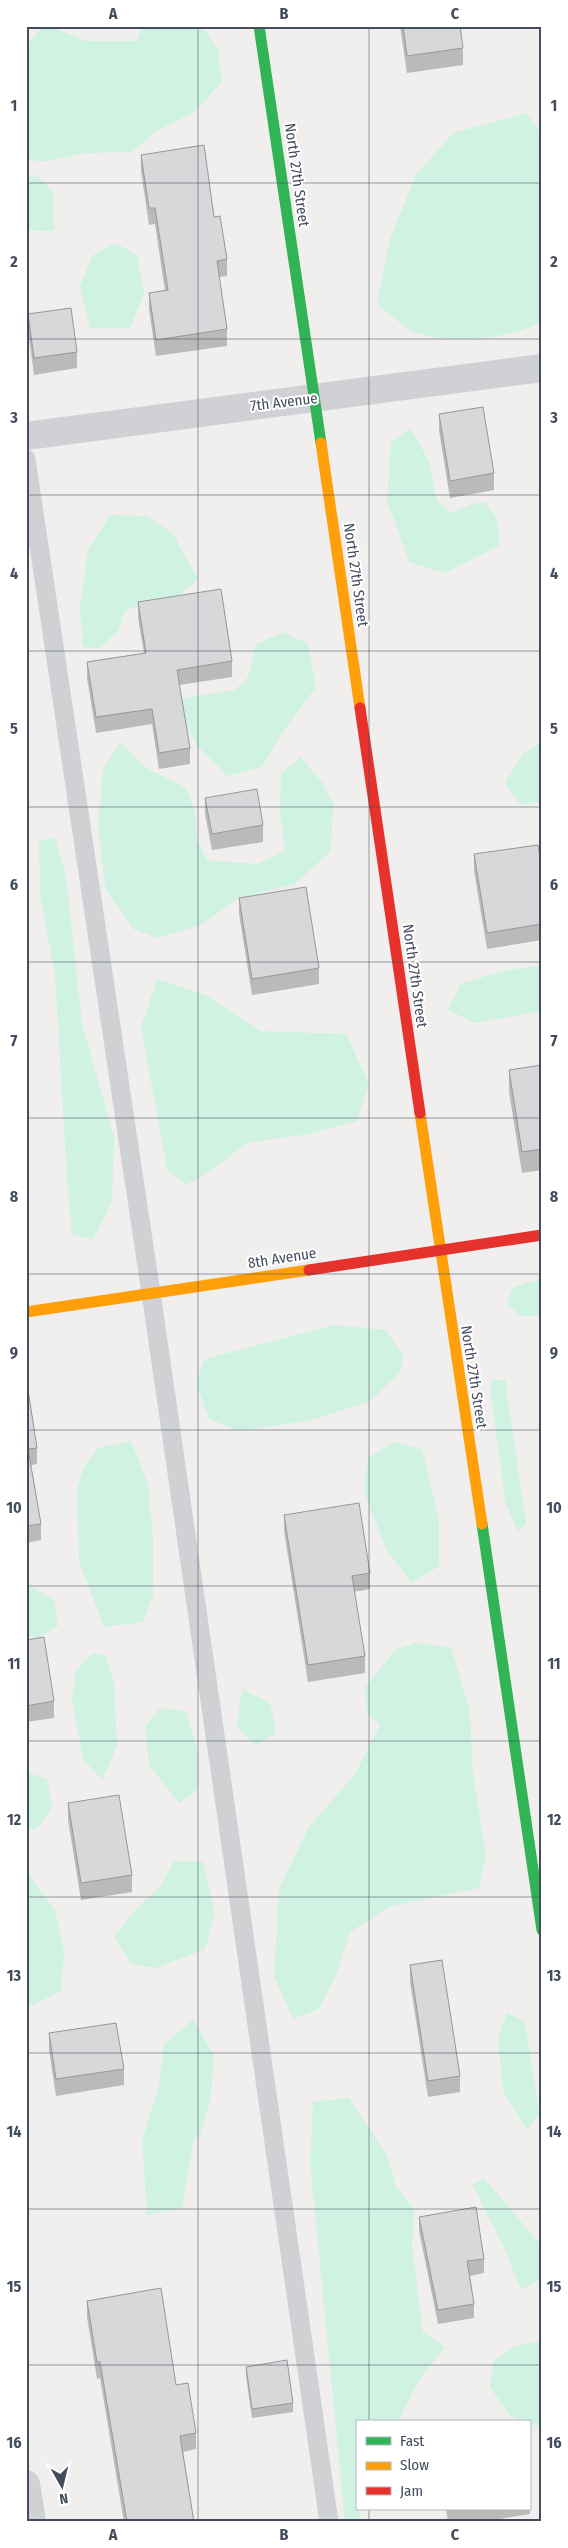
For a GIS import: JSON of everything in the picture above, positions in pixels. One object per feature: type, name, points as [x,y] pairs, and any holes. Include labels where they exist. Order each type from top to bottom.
[{"type":"street","name":"North 27th Street","points":[[259,26],[542,1930]]},
{"type":"street","name":"7th Avenue","points":[[26,436],[542,368]]},
{"type":"street","name":"8th Avenue","points":[[26,1312],[542,1235]]},
{"type":"street","points":[[26,2484],[32,2522]]},
{"type":"lane","points":[[26,459],[151,1293],[329,2522]]},
{"type":"green space","points":[[43,26],[50,26],[86,41],[137,41],[143,26],[202,26],[218,50],[222,82],[194,112],[158,130],[132,152],[87,153],[41,162],[26,158],[26,47]]},
{"type":"green space","points":[[526,113],[538,129],[542,147],[542,322],[514,332],[481,338],[447,338],[413,331],[377,304],[390,239],[416,175],[453,133]]},
{"type":"green space","points":[[38,176],[54,193],[54,231],[26,230],[26,177]]},
{"type":"green space","points":[[115,243],[137,255],[144,293],[130,328],[90,328],[80,286],[92,256]]},
{"type":"green space","points":[[411,429],[429,461],[437,500],[450,513],[472,504],[485,502],[497,518],[500,545],[445,573],[409,562],[387,500],[391,441]]},
{"type":"green space","points":[[110,515],[148,516],[173,534],[198,579],[179,595],[125,610],[118,631],[100,648],[83,647],[80,608],[88,550]]},
{"type":"green space","points":[[284,632],[308,644],[316,687],[282,733],[262,767],[228,776],[198,747],[184,721],[171,717],[185,698],[235,690],[248,677],[256,644]]},
{"type":"green space","points":[[120,743],[146,768],[186,788],[195,813],[197,841],[207,860],[257,864],[285,851],[280,815],[281,773],[301,757],[321,781],[333,802],[331,851],[295,884],[237,899],[201,925],[158,938],[133,929],[105,888],[98,825],[103,769]]},
{"type":"green space","points":[[542,743],[542,802],[520,804],[505,783],[524,752]]},
{"type":"green space","points":[[55,837],[66,876],[82,1024],[114,1137],[112,1201],[93,1240],[72,1234],[55,975],[40,896],[39,841]]},
{"type":"green space","points":[[542,965],[542,1011],[475,1023],[448,1010],[461,984],[503,971]]},
{"type":"green space","points":[[157,979],[206,995],[261,1031],[346,1034],[369,1084],[357,1121],[309,1134],[247,1143],[209,1172],[186,1185],[167,1169],[141,1027]]},
{"type":"green space","points":[[542,1281],[542,1316],[521,1316],[507,1304],[512,1288],[528,1282]]},
{"type":"green space","points":[[334,1325],[386,1330],[403,1356],[401,1371],[369,1402],[307,1421],[238,1431],[209,1419],[196,1383],[205,1359]]},
{"type":"green space","points":[[491,1380],[505,1380],[526,1524],[518,1531],[506,1505],[491,1396]]},
{"type":"green space","points":[[131,1441],[148,1484],[153,1539],[153,1596],[143,1622],[104,1627],[79,1561],[77,1488],[84,1467],[98,1448]]},
{"type":"green space","points":[[394,1442],[422,1449],[439,1519],[439,1566],[412,1583],[386,1549],[364,1491],[368,1458]]},
{"type":"green space","points":[[26,1584],[54,1600],[58,1626],[39,1637],[26,1636]]},
{"type":"green space","points":[[416,1643],[451,1647],[470,1712],[473,1774],[486,1854],[479,1888],[391,1906],[350,1932],[336,1975],[319,2009],[293,2019],[274,1977],[279,1889],[309,1827],[355,1774],[380,1725],[367,1713],[365,1688],[395,1650]]},
{"type":"green space","points":[[93,1653],[105,1655],[114,1682],[117,1746],[102,1780],[83,1759],[72,1700],[76,1670]]},
{"type":"green space","points":[[242,1689],[270,1703],[276,1733],[256,1746],[237,1726]]},
{"type":"green space","points":[[160,1708],[186,1711],[198,1752],[198,1789],[179,1803],[149,1765],[145,1726]]},
{"type":"green space","points":[[26,1773],[47,1778],[52,1807],[37,1829],[26,1829]]},
{"type":"green space","points":[[174,1861],[203,1862],[215,1914],[205,1949],[156,1968],[131,1964],[114,1937],[135,1910],[160,1887]]},
{"type":"green space","points":[[26,1871],[55,1910],[64,1952],[61,1991],[26,2008]]},
{"type":"green space","points":[[507,2013],[525,2021],[539,2113],[527,2130],[503,2091],[498,2039]]},
{"type":"green space","points":[[193,2019],[214,2056],[211,2096],[201,2135],[194,2139],[182,2208],[147,2215],[142,2141],[159,2087],[164,2045]]},
{"type":"green space","points":[[349,2098],[387,2155],[396,2187],[414,2209],[412,2247],[423,2332],[445,2347],[417,2383],[399,2420],[356,2420],[356,2510],[360,2510],[360,2522],[345,2522],[310,2162],[313,2102]]},
{"type":"green space","points":[[484,2178],[538,2242],[542,2257],[542,2279],[521,2290],[505,2250],[472,2184]]},
{"type":"green space","points":[[542,2341],[542,2423],[537,2426],[530,2423],[530,2420],[521,2420],[510,2416],[490,2387],[493,2362],[514,2346]]},
{"type":"building","points":[[403,26],[460,26],[463,48],[407,56]]},
{"type":"building","points":[[204,145],[214,217],[220,216],[227,259],[217,261],[227,329],[156,340],[149,293],[168,290],[155,208],[149,208],[141,155]]},
{"type":"building","points":[[71,308],[77,352],[34,358],[28,314]]},
{"type":"building","points":[[483,407],[494,473],[450,481],[439,414]]},
{"type":"building","points":[[221,589],[232,661],[177,670],[190,748],[159,753],[152,709],[96,717],[87,662],[146,653],[138,602]]},
{"type":"building","points":[[257,789],[263,825],[212,834],[205,798]]},
{"type":"building","points":[[538,845],[542,870],[542,924],[487,933],[474,854]]},
{"type":"building","points":[[306,887],[319,968],[252,979],[239,898]]},
{"type":"building","points":[[542,1065],[542,1149],[522,1152],[509,1070]]},
{"type":"building","points":[[26,1377],[37,1448],[28,1449],[41,1524],[26,1526]]},
{"type":"building","points":[[359,1503],[370,1573],[352,1576],[365,1656],[308,1665],[284,1515]]},
{"type":"building","points":[[44,1637],[54,1701],[26,1706],[26,1640]]},
{"type":"building","points":[[119,1795],[132,1875],[81,1883],[68,1803]]},
{"type":"building","points":[[442,1960],[460,2076],[428,2081],[410,1965]]},
{"type":"building","points":[[116,2023],[124,2069],[56,2079],[49,2033]]},
{"type":"building","points":[[476,2207],[484,2259],[467,2261],[474,2304],[438,2310],[419,2217]]},
{"type":"building","points":[[161,2288],[176,2385],[188,2383],[196,2433],[180,2436],[194,2522],[127,2522],[100,2362],[97,2362],[87,2301]]},
{"type":"building","points":[[287,2360],[293,2403],[252,2409],[246,2367]]},
{"type":"traffic: fast","points":[[259,26],[321,443]]},
{"type":"traffic: fast","points":[[482,1524],[542,1930]]},
{"type":"traffic: slow","points":[[321,443],[360,708]]},
{"type":"traffic: slow","points":[[420,1113],[482,1524]]},
{"type":"traffic: slow","points":[[26,1312],[309,1270]]},
{"type":"traffic: jam","points":[[360,708],[420,1113]]},
{"type":"traffic: jam","points":[[309,1270],[542,1235]]}]
